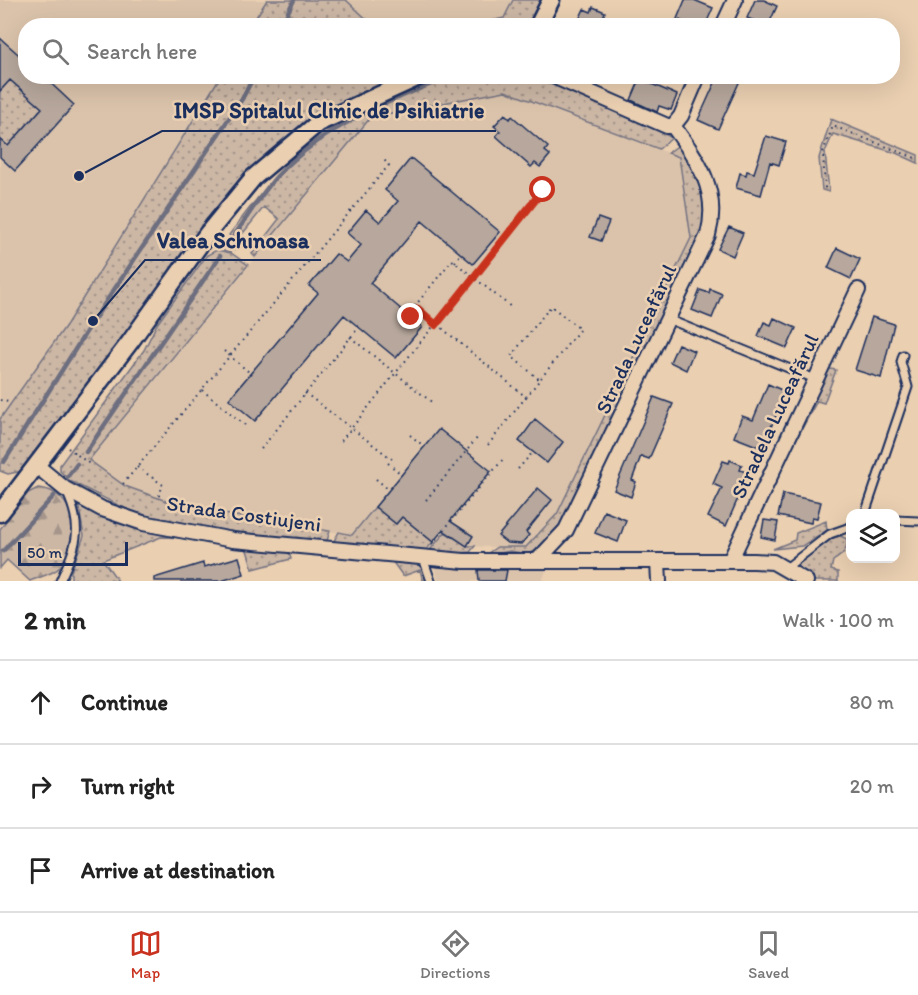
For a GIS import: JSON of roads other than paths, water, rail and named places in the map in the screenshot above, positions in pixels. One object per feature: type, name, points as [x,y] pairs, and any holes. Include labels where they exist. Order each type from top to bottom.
[{"type":"street","points":[[542,18],[551,0]]},
{"type":"street","points":[[727,18],[735,0]]},
{"type":"street","points":[[0,513],[208,233],[253,178],[318,123],[403,84]]},
{"type":"street","points":[[572,84],[660,124],[674,126],[681,116],[695,84]]},
{"type":"street","name":"Strada Luceafărul","points":[[537,561],[567,530],[670,320],[708,235],[713,207],[700,166],[674,126]]},
{"type":"street","name":"Stradela Luceafărul","points":[[730,561],[858,290]]},
{"type":"street","name":"Strada Costiujeni","points":[[37,466],[65,489],[102,510],[143,523],[196,534],[423,558],[773,562],[807,581]]},
{"type":"street","points":[[658,562],[659,581]]},
{"type":"lane","points":[[670,320],[815,379]]},
{"type":"lane","points":[[866,509],[908,387],[901,362],[903,355]]},
{"type":"lane","name":"Strada Costiujeni","points":[[60,581],[79,532],[74,509],[65,489]]},
{"type":"lane","points":[[900,520],[918,521]]},
{"type":"lane","points":[[786,568],[830,534],[846,528]]},
{"type":"lane","points":[[423,558],[431,581]]},
{"type":"waterway","points":[[285,18],[294,0]]},
{"type":"waterway","points":[[4,462],[93,321],[250,84]]},
{"type":"waterway","points":[[234,236],[277,176],[316,142],[359,116],[431,84]]},
{"type":"waterway","points":[[86,452],[220,256]]},
{"type":"waterway","points":[[68,476],[77,464]]},
{"type":"waterway","points":[[3,551],[54,496]]},
{"type":"place","name":"IMSP Spitalul Clinic de Psihiatrie","points":[[79,176]]},
{"type":"place","name":"Valea Schinoasa","points":[[93,321]]}]
